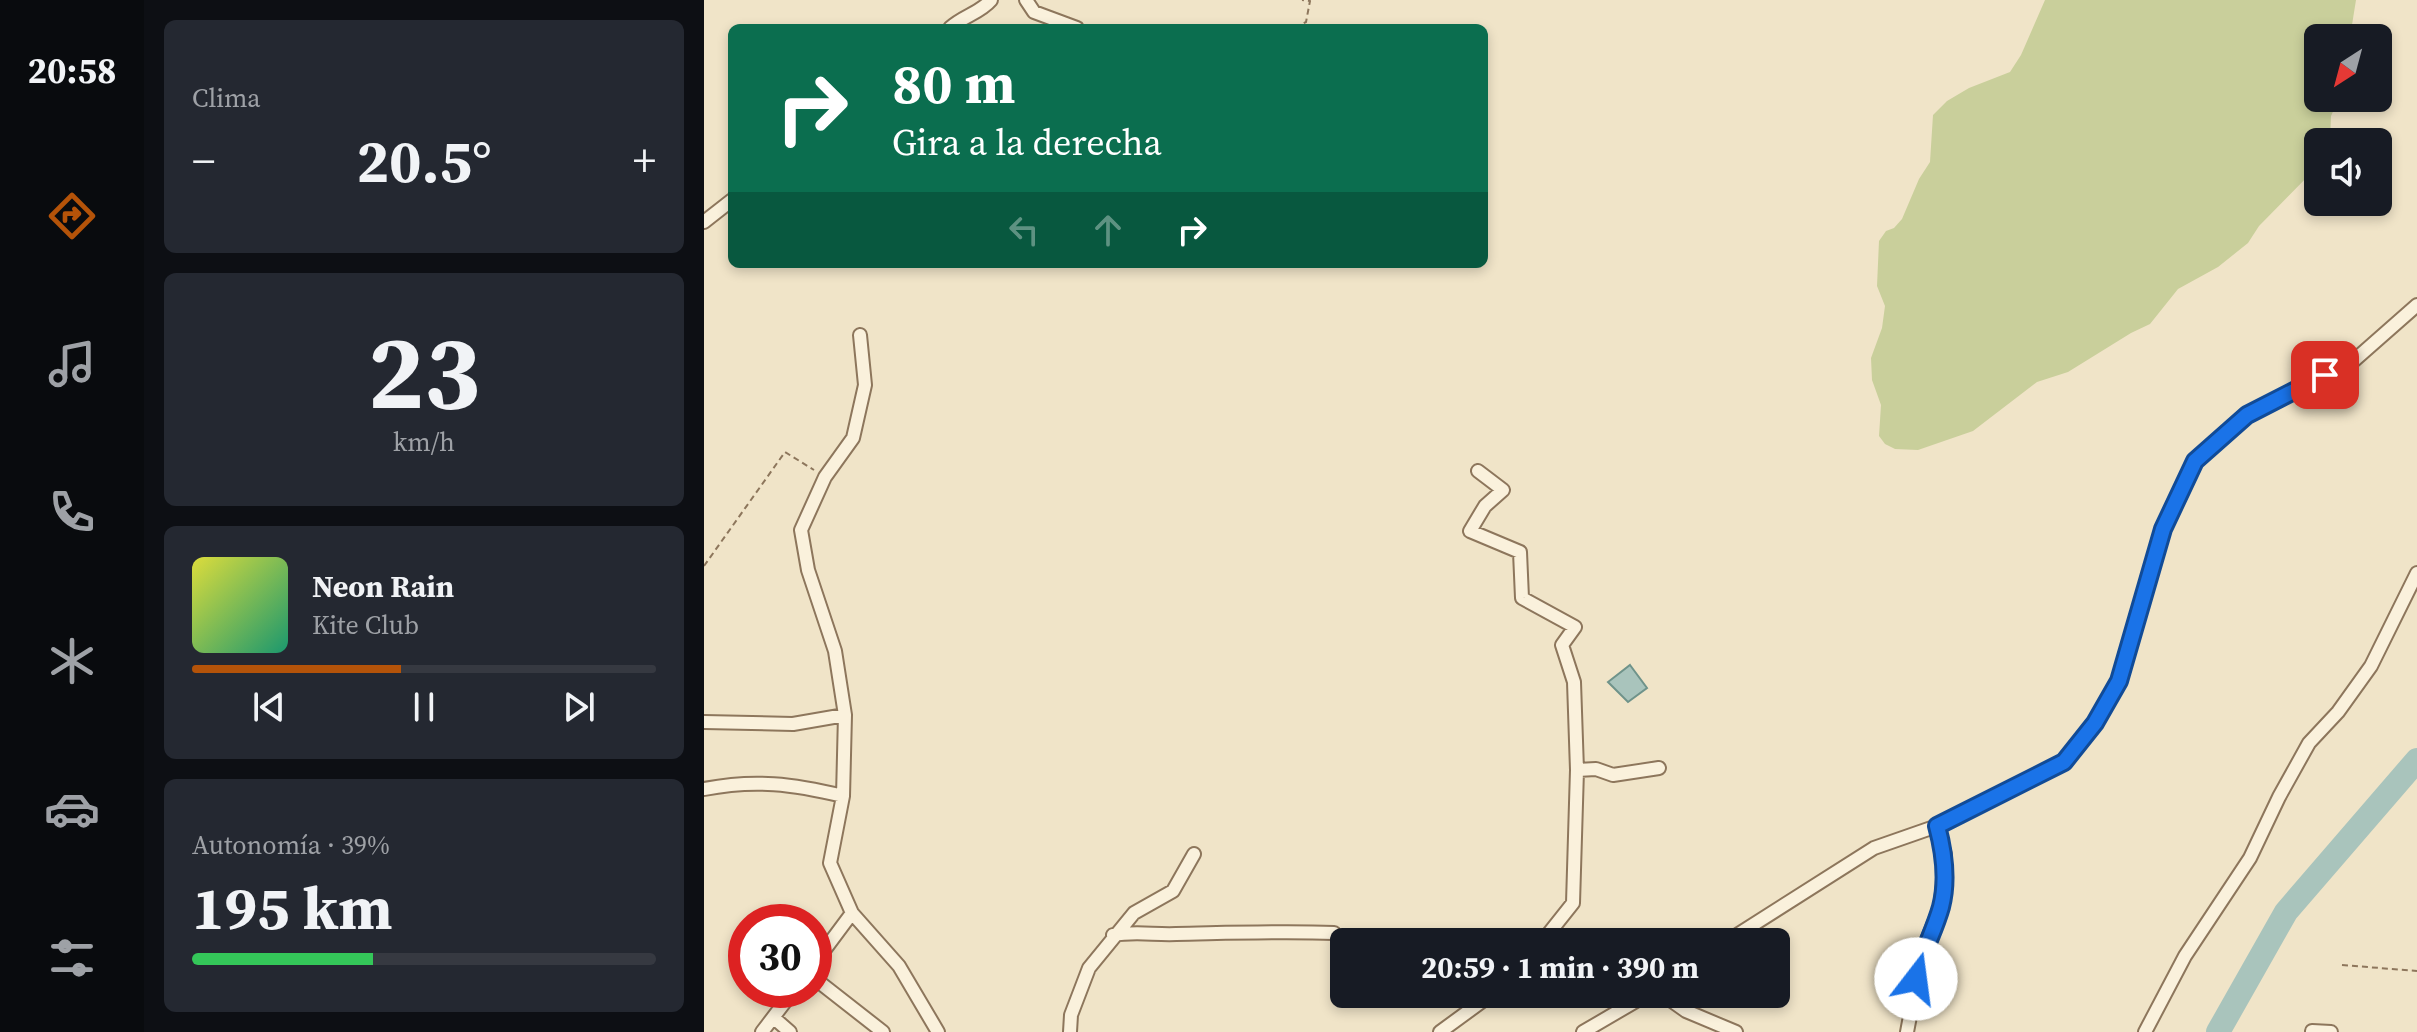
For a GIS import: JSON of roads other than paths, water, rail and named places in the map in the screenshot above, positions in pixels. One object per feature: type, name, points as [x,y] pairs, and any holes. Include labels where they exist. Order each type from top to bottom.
[{"type":"street","points":[[955,24],[985,8],[991,0]]},
{"type":"street","points":[[1026,0],[1034,12],[1066,24]]},
{"type":"street","points":[[704,222],[728,203]]},
{"type":"street","points":[[1748,928],[1874,848],[1937,826],[2064,762],[2095,723],[2119,681],[2163,529],[2195,461],[2247,415],[2350,364],[2417,305]]},
{"type":"street","points":[[860,335],[865,385],[853,438],[825,477],[801,530],[808,570],[835,651],[845,715],[843,796],[830,863],[852,913],[899,966],[938,1032]]},
{"type":"street","points":[[1478,471],[1503,490],[1485,506],[1470,531],[1520,552],[1522,598],[1575,627],[1562,645],[1574,682],[1577,770],[1573,903],[1553,928]]},
{"type":"street","points":[[2145,1032],[2185,956],[2250,858],[2309,743],[2338,712],[2371,666],[2417,573]]},
{"type":"street","points":[[704,722],[793,724],[845,715]]},
{"type":"street","points":[[1577,770],[1596,769],[1613,775],[1659,768]]},
{"type":"street","points":[[704,789],[733,783],[795,784],[843,796]]},
{"type":"street","points":[[1907,1032],[1922,953],[1941,905],[1945,855],[1937,826]]},
{"type":"street","points":[[1070,1032],[1071,1015],[1089,968],[1134,913],[1173,891],[1194,854]]},
{"type":"street","points":[[832,940],[852,913]]},
{"type":"street","points":[[1113,935],[1132,932],[1330,933]]},
{"type":"street","points":[[832,992],[883,1032]]},
{"type":"street","points":[[762,1032],[781,1008]]},
{"type":"street","points":[[1440,1032],[1473,1008]]},
{"type":"street","points":[[1583,1032],[1624,1008]]},
{"type":"street","points":[[1682,1008],[1736,1032]]},
{"type":"street","points":[[774,1018],[790,1032]]},
{"type":"street","points":[[2312,1031],[2331,1032]]},
{"type":"water","points":[[1630,665],[1647,688],[1628,702],[1608,682]]},
{"type":"waterway","points":[[2218,1032],[2286,912],[2417,760]]}]
